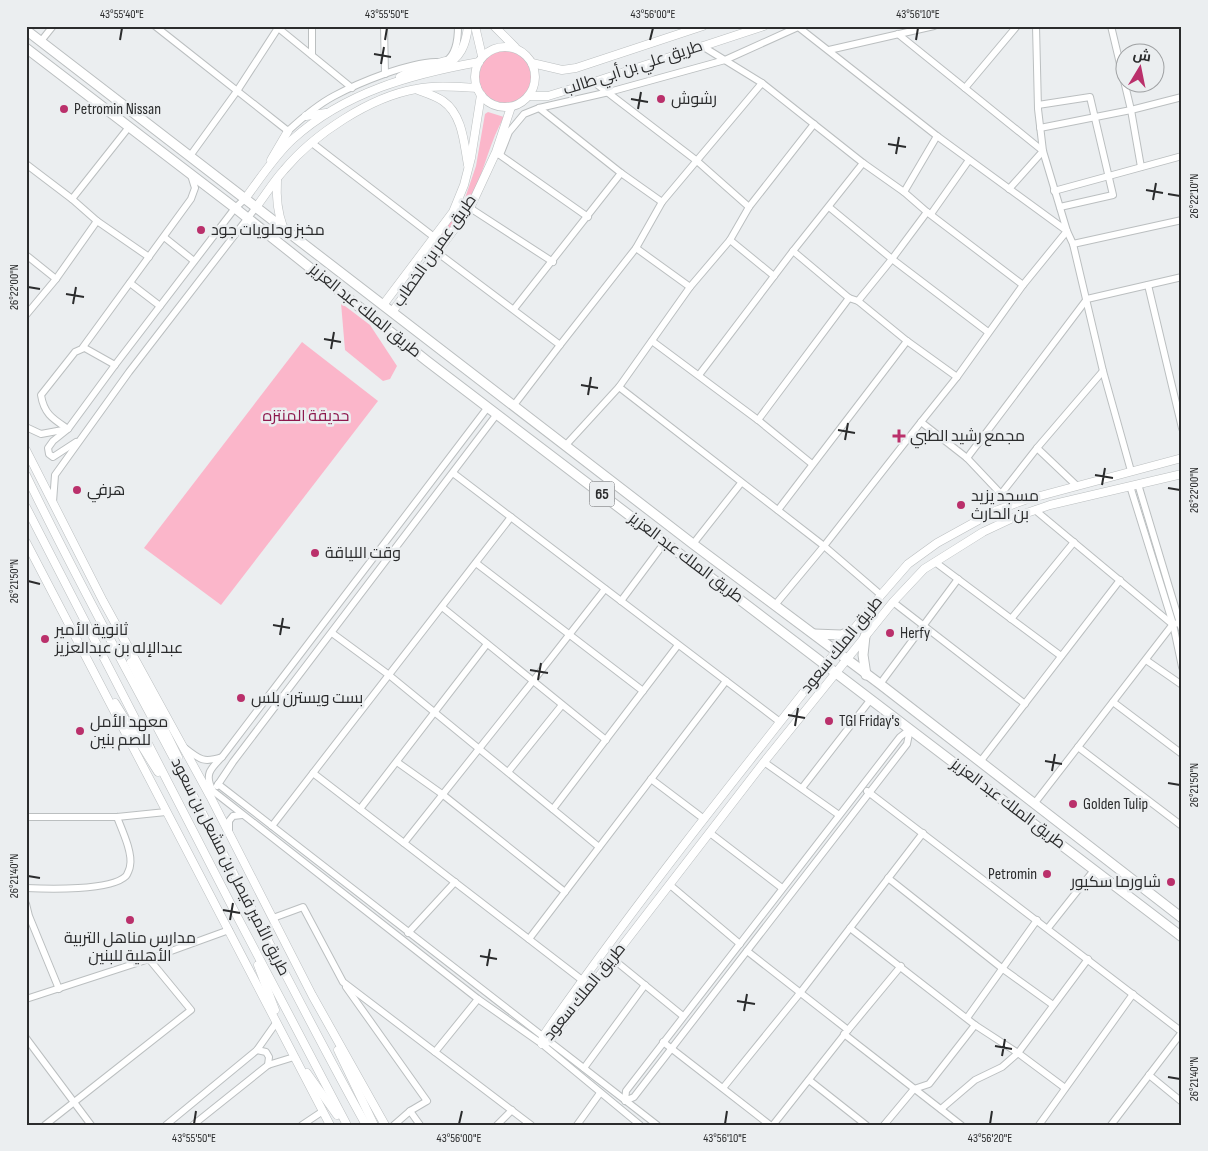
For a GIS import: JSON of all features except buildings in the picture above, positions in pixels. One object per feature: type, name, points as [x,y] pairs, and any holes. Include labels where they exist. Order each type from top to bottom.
[{"type":"highway","name":"طريق الملك عبد العزيز","points":[[26,30],[257,206],[693,544],[846,661],[880,684],[1182,918]]},
{"type":"highway","name":"طريق الملك عبد العزيز","points":[[26,48],[248,218],[488,407],[1182,937]]},
{"type":"highway","points":[[812,634],[841,635],[853,631]]},
{"type":"highway","points":[[865,636],[863,654],[866,675]]},
{"type":"main road","points":[[432,72],[450,64],[462,51],[466,44],[468,26]]},
{"type":"main road","points":[[475,26],[480,59],[475,75],[479,92]]},
{"type":"main road","points":[[257,206],[285,168],[312,143],[337,123],[370,104],[416,89],[442,87],[479,92],[494,105],[511,107],[523,103],[533,91],[535,71],[532,63],[528,57],[516,49],[494,26]]},
{"type":"main road","name":"طريق علي بن أبي طالب","points":[[532,63],[562,70],[576,68],[704,26]]},
{"type":"main road","name":"طريق علي بن أبي طالب","points":[[530,96],[548,96],[764,26]]},
{"type":"main road","points":[[385,84],[480,59],[498,47],[507,46],[516,49]]},
{"type":"main road","points":[[245,198],[292,139],[328,112],[411,71],[445,61]]},
{"type":"main road","points":[[416,89],[443,101],[452,110],[464,137],[468,169]]},
{"type":"main road","name":"طريق عمر بن الخطاب","points":[[383,305],[453,212],[468,169],[475,140],[479,92]]},
{"type":"main road","name":"طريق عمر بن الخطاب","points":[[392,312],[470,208],[498,153],[511,107]]},
{"type":"main road","points":[[306,116],[328,112]]},
{"type":"main road","points":[[265,173],[282,138],[288,131]]},
{"type":"main road","points":[[277,179],[276,199],[283,227]]},
{"type":"main road","points":[[26,450],[86,567],[184,748],[212,794],[228,830],[312,995],[385,1125]]},
{"type":"main road","name":"طريق الملك سعود","points":[[545,1040],[582,980],[704,819],[881,595],[908,564],[937,543],[995,511],[1077,486],[1182,458]]},
{"type":"main road","name":"طريق الملك سعود","points":[[545,1040],[612,959],[764,762],[892,602],[924,569],[983,532],[1014,517],[1059,503],[1182,474]]},
{"type":"main road","name":"طريق الأمير فيصل بن مشعل بن سعود","points":[[26,475],[51,528],[194,796],[335,1070],[366,1125]]},
{"type":"main road","name":"طريق الأمير فيصل بن مشعل بن سعود","points":[[26,507],[345,1125]]},
{"type":"main road","name":"طريق الأمير فيصل بن مشعل بن سعود","points":[[26,542],[330,1125]]},
{"type":"main road","points":[[26,550],[34,558]]},
{"type":"main road","points":[[86,567],[177,753],[194,796]]},
{"type":"main road","points":[[97,676],[180,806]]},
{"type":"main road","points":[[238,918],[294,1057],[345,1125]]},
{"type":"main road","points":[[312,995],[374,1125]]},
{"type":"street","points":[[41,41],[53,26]]},
{"type":"street","points":[[155,26],[288,131],[334,96],[385,74],[425,62],[445,61],[452,58],[458,26]]},
{"type":"street","points":[[312,26],[312,55]]},
{"type":"street","points":[[384,26],[385,74]]},
{"type":"street","points":[[829,50],[934,26]]},
{"type":"street","points":[[965,88],[1018,26]]},
{"type":"street","points":[[1036,26],[1038,106],[1043,151],[1054,191],[1073,244],[1103,371],[1131,471]]},
{"type":"street","points":[[1111,26],[1131,110],[1141,167]]},
{"type":"street","points":[[190,156],[237,91],[277,27],[352,88]]},
{"type":"street","points":[[588,217],[498,153],[510,132],[524,114],[539,108],[609,92],[725,60],[798,27],[937,136],[1067,231]]},
{"type":"street","points":[[898,34],[1043,151]]},
{"type":"street","points":[[702,46],[762,84],[1023,285]]},
{"type":"street","points":[[594,82],[697,161],[749,208]]},
{"type":"street","points":[[514,406],[636,248],[662,202],[762,84]]},
{"type":"street","points":[[1038,106],[1090,97],[1109,176],[1113,195],[1060,207]]},
{"type":"street","points":[[1040,128],[1131,110],[1182,97]]},
{"type":"street","points":[[539,108],[621,173],[662,202]]},
{"type":"street","points":[[566,446],[619,387],[690,287],[730,240],[749,208],[814,124]]},
{"type":"street","points":[[72,199],[129,127]]},
{"type":"street","points":[[904,192],[937,136]]},
{"type":"street","points":[[312,143],[434,237]]},
{"type":"street","points":[[1009,189],[1043,151]]},
{"type":"street","points":[[1054,191],[1182,156]]},
{"type":"street","points":[[858,301],[969,160]]},
{"type":"street","points":[[699,375],[863,162]]},
{"type":"street","points":[[26,164],[72,199],[97,221],[149,257]]},
{"type":"street","points":[[514,309],[553,262],[621,173]]},
{"type":"street","points":[[68,429],[50,417],[42,402],[41,394],[75,352],[84,348],[191,199],[195,188],[191,174]]},
{"type":"street","points":[[83,436],[53,457],[49,454],[48,448],[53,441],[68,429],[194,261],[245,198]]},
{"type":"street","points":[[53,503],[55,475],[129,372],[257,206]]},
{"type":"street","points":[[829,206],[892,259],[988,332]]},
{"type":"street","points":[[470,208],[553,262]]},
{"type":"street","points":[[1073,244],[1182,220]]},
{"type":"street","points":[[26,316],[97,221]]},
{"type":"street","points":[[775,605],[957,377],[1023,285],[1067,231]]},
{"type":"street","points":[[164,237],[194,261]]},
{"type":"street","points":[[730,240],[774,276]]},
{"type":"street","points":[[636,248],[690,287]]},
{"type":"street","points":[[793,251],[849,298],[858,301],[907,341],[957,377]]},
{"type":"street","points":[[438,253],[560,345]]},
{"type":"street","points":[[26,255],[56,278]]},
{"type":"street","points":[[967,458],[1087,300],[1182,277]]},
{"type":"street","points":[[130,283],[160,306]]},
{"type":"street","points":[[1148,285],[1179,406],[1182,428]]},
{"type":"street","points":[[758,420],[849,298]]},
{"type":"street","points":[[652,341],[758,420],[812,464]]},
{"type":"street","points":[[778,510],[907,341]]},
{"type":"street","points":[[84,348],[115,365]]},
{"type":"street","points":[[1002,494],[1037,448],[1103,371]]},
{"type":"street","points":[[619,387],[824,546],[881,595]]},
{"type":"street","points":[[488,407],[222,757],[211,768],[208,777],[209,784],[212,794],[242,815],[478,999],[545,1040],[600,1093],[640,1125]]},
{"type":"street","points":[[212,794],[233,762],[498,414]]},
{"type":"street","points":[[921,422],[967,458],[1014,504]]},
{"type":"street","points":[[26,427],[41,434],[68,429]]},
{"type":"street","points":[[1037,448],[1077,486]]},
{"type":"street","points":[[453,473],[780,722]]},
{"type":"street","points":[[693,544],[741,483]]},
{"type":"street","points":[[1134,485],[1178,626],[1182,667]]},
{"type":"street","points":[[1035,510],[1178,626]]},
{"type":"street","points":[[272,826],[512,517]]},
{"type":"street","points":[[620,600],[664,542]]},
{"type":"street","points":[[1011,619],[1074,542]]},
{"type":"street","points":[[935,562],[1061,656]]},
{"type":"street","points":[[476,563],[643,691]]},
{"type":"street","points":[[880,684],[958,579]]},
{"type":"street","points":[[980,762],[1120,580]]},
{"type":"street","points":[[404,843],[570,635],[605,588]]},
{"type":"street","points":[[892,602],[1025,704]]},
{"type":"street","points":[[442,607],[606,740]]},
{"type":"street","points":[[1034,804],[1146,660],[1178,626]]},
{"type":"street","points":[[332,633],[389,675],[599,847]]},
{"type":"street","points":[[360,809],[487,644]]},
{"type":"street","points":[[553,809],[678,644]]},
{"type":"street","points":[[1146,660],[1182,685]]},
{"type":"street","points":[[529,939],[726,681]]},
{"type":"street","points":[[802,788],[871,699]]},
{"type":"street","points":[[1113,702],[1182,754]]},
{"type":"street","points":[[508,772],[562,705]]},
{"type":"street","points":[[625,1101],[626,1091],[663,1042],[900,737],[910,730]]},
{"type":"street","points":[[625,1101],[634,1097],[907,744],[910,730]]},
{"type":"street","points":[[1078,747],[1182,826]]},
{"type":"street","points":[[184,748],[197,758],[208,761],[222,757]]},
{"type":"street","points":[[397,762],[442,794],[565,892]]},
{"type":"street","points":[[764,762],[839,815]]},
{"type":"street","points":[[313,773],[582,980]]},
{"type":"street","points":[[651,779],[704,819]]},
{"type":"street","points":[[218,784],[545,1040],[657,1125]]},
{"type":"street","points":[[862,786],[1182,1032],[1115,1123]]},
{"type":"street","points":[[26,817],[117,817],[166,812]]},
{"type":"street","points":[[228,830],[229,821],[233,816],[242,815]]},
{"type":"street","points":[[26,888],[82,888],[109,885],[126,876],[130,865],[129,851],[117,817]]},
{"type":"street","points":[[710,833],[782,888]]},
{"type":"street","points":[[723,1088],[800,993],[923,833]]},
{"type":"street","points":[[1048,928],[1094,870]]},
{"type":"street","points":[[888,878],[1003,969],[1054,1005]]},
{"type":"street","points":[[408,933],[455,882]]},
{"type":"street","points":[[670,885],[740,944]]},
{"type":"street","points":[[26,904],[29,922],[59,989]]},
{"type":"street","points":[[272,918],[303,907],[343,982],[427,1101],[410,1111],[394,1125]]},
{"type":"street","points":[[967,1018],[1037,920]]},
{"type":"street","points":[[850,928],[975,1025],[1018,1053],[1065,1088]]},
{"type":"street","points":[[26,999],[149,959],[230,930]]},
{"type":"street","points":[[747,951],[961,1125]]},
{"type":"street","points":[[45,1125],[191,1010],[149,959]]},
{"type":"street","points":[[612,959],[683,1016]]},
{"type":"street","points":[[941,1109],[975,1080],[1002,1067],[1018,1053],[1088,959]]},
{"type":"street","points":[[663,1042],[772,1125],[901,966]]},
{"type":"street","points":[[343,982],[532,1125]]},
{"type":"street","points":[[584,1068],[645,985]]},
{"type":"street","points":[[1039,1125],[1133,994]]},
{"type":"street","points":[[435,1052],[478,999]]},
{"type":"street","points":[[166,1125],[257,1050],[276,1023]]},
{"type":"street","points":[[884,1125],[914,1088],[929,1084],[975,1025]]},
{"type":"street","points":[[26,1038],[91,1125]]},
{"type":"street","points":[[257,1050],[266,1052],[269,1057],[268,1065]]},
{"type":"street","points":[[193,1125],[268,1065],[294,1057]]},
{"type":"street","points":[[1149,1075],[1182,1102]]},
{"type":"street","points":[[809,1080],[866,1125]]},
{"type":"street","points":[[577,1125],[600,1093]]},
{"type":"street","points":[[498,1125],[512,1110]]},
{"type":"street","points":[[302,1125],[323,1111]]},
{"type":"street","points":[[410,1111],[420,1125]]},
{"type":"green space","points":[[500,51],[510,51],[520,55],[527,62],[531,77],[527,92],[520,99],[510,103],[500,103],[490,99],[483,92],[479,82],[479,72],[483,62],[490,55]]},
{"type":"green space","points":[[488,112],[504,117],[495,135],[478,183],[470,201],[459,218],[428,259],[426,257],[463,204],[476,166],[485,114]]},
{"type":"green space","points":[[341,303],[370,325],[397,366],[390,379],[383,381],[345,350]]},
{"type":"green space","name":"حديقة المنتزه","points":[[302,342],[378,401],[221,605],[144,548]]},
{"type":"place","name":"رشوش","points":[[661,99]]},
{"type":"place","name":"Petromin Nissan","points":[[64,109]]},
{"type":"place","name":"مخبز وحلويات جود","points":[[201,230]]},
{"type":"place","name":"مجمع رشيد الطبي","points":[[899,436]]},
{"type":"place","name":"هرفي","points":[[77,490]]},
{"type":"place","name":"مسجد يزيد بن الحارث","points":[[961,505]]},
{"type":"place","name":"وقت اللياقة","points":[[315,553]]},
{"type":"place","name":"Herfy","points":[[890,633]]},
{"type":"place","name":"ثانوية الأمير عبدالإله بن عبدالعزيز","points":[[45,639]]},
{"type":"place","name":"بست ويسترن بلس","points":[[241,698]]},
{"type":"place","name":"TGI Friday's","points":[[829,721]]},
{"type":"place","name":"معهد الأمل للصم بنين","points":[[80,731]]},
{"type":"place","name":"Golden Tulip","points":[[1073,804]]},
{"type":"place","name":"Petromin","points":[[1047,874]]},
{"type":"place","name":"شاورما سكيور","points":[[1171,882]]},
{"type":"place","name":"مدارس مناهل التربية الأهلية للبنين","points":[[130,920]]}]
